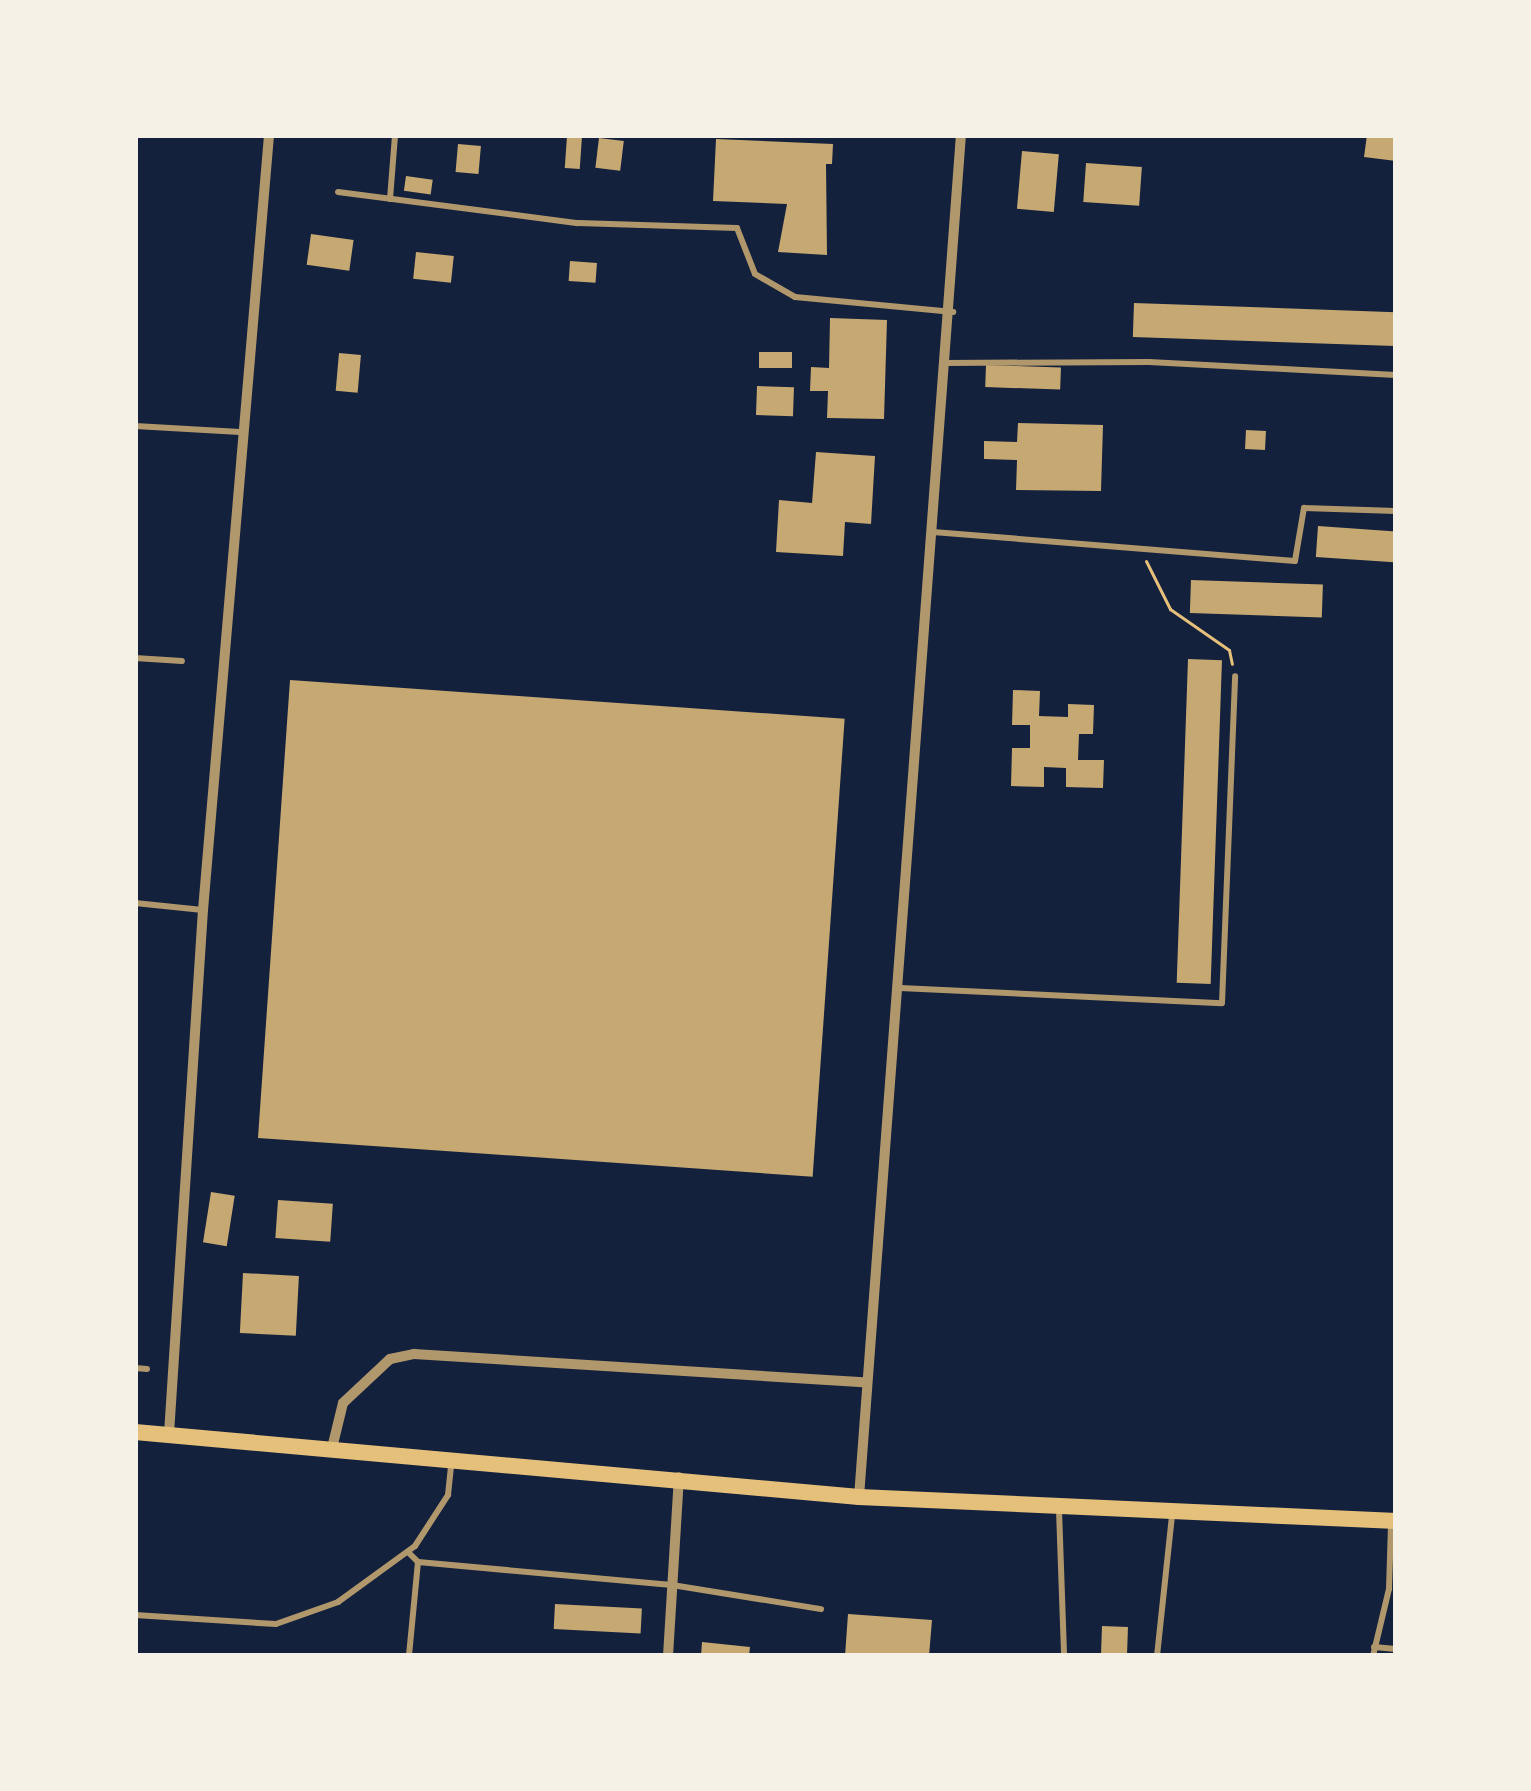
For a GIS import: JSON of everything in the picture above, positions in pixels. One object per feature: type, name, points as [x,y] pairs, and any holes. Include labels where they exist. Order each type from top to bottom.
[{"type":"main road","points":[[135,1432],[333,1444],[859,1497],[1172,1515],[1394,1521]]},
{"type":"street","points":[[169,1434],[203,910],[268,135]]},
{"type":"street","points":[[859,1497],[863,1382],[930,532],[953,312],[961,135]]},
{"type":"street","points":[[333,1444],[343,1403],[390,1359],[414,1354],[863,1382]]},
{"type":"street","points":[[668,1656],[679,1478]]},
{"type":"lane","points":[[390,199],[395,135]]},
{"type":"lane","points":[[338,191],[578,223],[737,228],[754,274],[795,297],[953,312]]},
{"type":"lane","points":[[945,363],[1149,362],[1396,375]]},
{"type":"lane","points":[[135,426],[240,432]]},
{"type":"lane","points":[[930,532],[1295,561],[1304,508],[1396,511]]},
{"type":"lane","points":[[135,658],[182,662]]},
{"type":"lane","points":[[894,988],[1222,1004],[1235,676]]},
{"type":"lane","points":[[135,903],[203,910]]},
{"type":"lane","points":[[135,1368],[147,1369]]},
{"type":"lane","points":[[135,1615],[276,1624],[304,1617],[408,1552],[448,1495],[451,1456]]},
{"type":"lane","points":[[1059,1509],[1064,1656]]},
{"type":"lane","points":[[1157,1656],[1172,1515]]},
{"type":"lane","points":[[1394,1521],[1390,1589],[1374,1651],[1396,1648]]},
{"type":"lane","points":[[408,1552],[418,1562],[672,1585],[821,1609]]},
{"type":"lane","points":[[409,1656],[418,1562]]},
{"type":"path","points":[[1140,548],[1170,609],[1229,650],[1235,676]]},
{"type":"building","points":[[1367,135],[1396,135],[1396,161],[1364,157]]},
{"type":"building","points":[[567,136],[582,137],[580,169],[565,168]]},
{"type":"building","points":[[599,138],[624,141],[620,171],[595,168]]},
{"type":"building","points":[[716,139],[833,144],[832,164],[826,164],[827,255],[778,252],[787,204],[713,201]]},
{"type":"building","points":[[458,144],[481,146],[478,174],[456,172]]},
{"type":"building","points":[[1022,151],[1059,154],[1054,212],[1017,209]]},
{"type":"building","points":[[1086,163],[1142,167],[1139,206],[1083,202]]},
{"type":"building","points":[[406,176],[433,180],[431,195],[404,191]]},
{"type":"building","points":[[311,234],[354,240],[349,271],[307,265]]},
{"type":"building","points":[[416,252],[454,256],[451,283],[413,279]]},
{"type":"building","points":[[570,261],[597,263],[596,283],[569,281]]},
{"type":"building","points":[[1134,303],[1396,312],[1395,346],[1133,337]]},
{"type":"building","points":[[830,318],[887,320],[884,419],[827,418],[828,391],[810,391],[811,367],[829,368]]},
{"type":"building","points":[[759,352],[792,352],[792,368],[759,368]]},
{"type":"building","points":[[339,353],[361,355],[358,393],[336,391]]},
{"type":"building","points":[[986,365],[1061,368],[1060,390],[985,387]]},
{"type":"building","points":[[757,386],[794,387],[793,416],[756,415]]},
{"type":"building","points":[[1018,423],[1103,425],[1101,491],[1016,490],[1017,460],[984,459],[984,441],[1017,442]]},
{"type":"building","points":[[1246,430],[1266,431],[1265,450],[1245,449]]},
{"type":"building","points":[[816,452],[875,456],[871,524],[845,522],[843,556],[776,552],[779,500],[812,503]]},
{"type":"building","points":[[1318,526],[1396,531],[1394,562],[1316,557]]},
{"type":"building","points":[[1191,580],[1323,585],[1322,618],[1190,613]]},
{"type":"building","points":[[1188,659],[1222,660],[1211,984],[1177,983]]},
{"type":"building","points":[[290,680],[845,719],[813,1177],[258,1138]]},
{"type":"building","points":[[1013,690],[1040,691],[1039,716],[1068,717],[1068,704],[1094,705],[1093,734],[1079,734],[1078,760],[1104,760],[1103,788],[1066,787],[1066,768],[1044,767],[1044,787],[1011,786],[1012,748],[1030,748],[1030,725],[1012,725]]},
{"type":"building","points":[[211,1192],[235,1196],[227,1246],[203,1242]]},
{"type":"building","points":[[278,1200],[333,1204],[330,1242],[275,1238]]},
{"type":"building","points":[[243,1273],[299,1276],[296,1336],[240,1333]]},
{"type":"building","points":[[555,1604],[642,1609],[641,1634],[554,1629]]},
{"type":"building","points":[[848,1614],[932,1620],[929,1656],[845,1656]]},
{"type":"building","points":[[1102,1626],[1128,1627],[1127,1656],[1101,1656]]},
{"type":"building","points":[[702,1642],[750,1647],[749,1656],[701,1656]]}]
